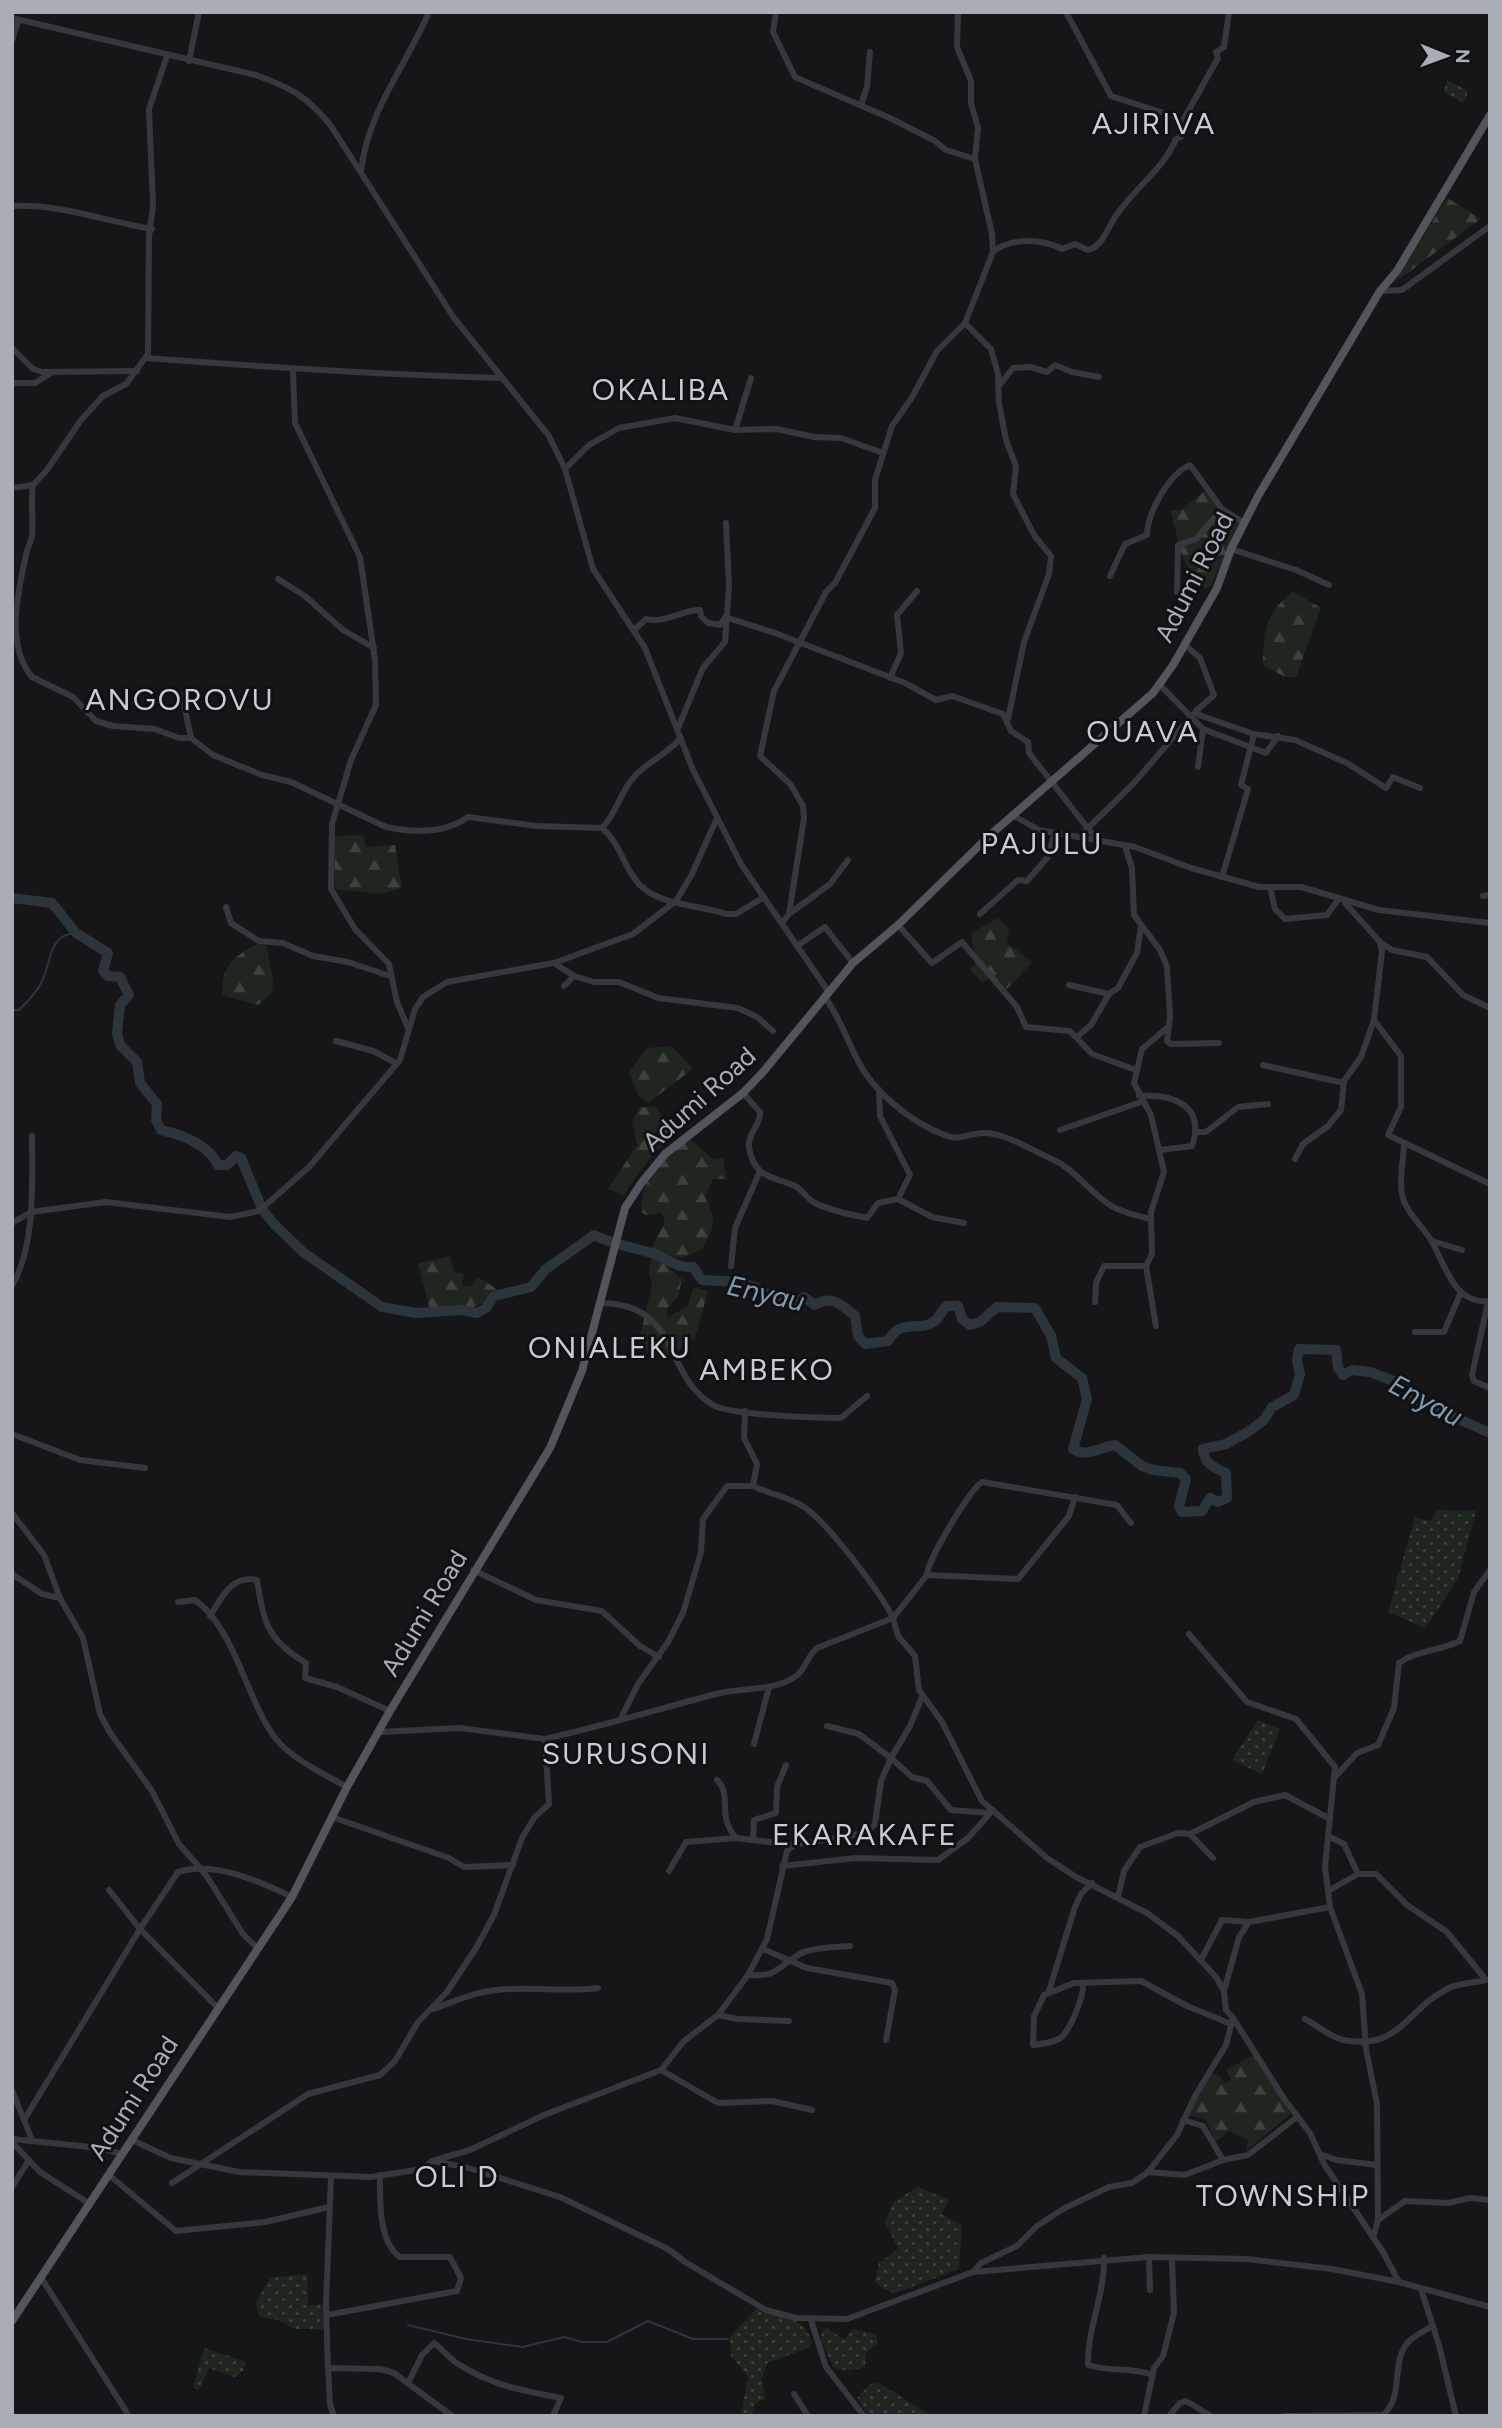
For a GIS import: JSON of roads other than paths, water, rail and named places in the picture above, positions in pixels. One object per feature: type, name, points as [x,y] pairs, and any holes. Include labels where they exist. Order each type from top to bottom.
[{"type":"main road","name":"Adumi Road","points":[[12,2321],[292,1897],[347,1787],[390,1711],[473,1570],[529,1485],[564,1419],[582,1371],[613,1245],[625,1208],[654,1164],[743,1093],[786,1047],[826,993],[853,963],[898,925],[1052,780],[1153,693],[1185,645],[1217,588],[1244,523],[1310,407],[1380,291],[1397,271],[1490,115]]},
{"type":"street","points":[[12,41],[25,12]]},
{"type":"street","points":[[189,61],[199,12]]},
{"type":"street","points":[[361,172],[363,157],[382,100],[403,60],[414,47],[429,12]]},
{"type":"street","points":[[776,12],[773,32],[795,77],[935,141],[946,150],[975,159]]},
{"type":"street","points":[[789,914],[804,818],[803,806],[791,785],[760,756],[774,691],[826,592],[835,583],[873,513],[876,480],[892,426],[911,400],[937,351],[965,323],[993,252],[992,234],[975,159],[978,128],[971,103],[971,81],[959,56],[957,12]]},
{"type":"street","points":[[1066,12],[1111,96],[1176,117],[1181,124]]},
{"type":"street","points":[[993,252],[1010,242],[1043,243],[1062,249],[1079,243],[1092,250],[1114,218],[1166,158],[1176,139],[1181,137],[1181,124],[1208,82],[1210,70],[1218,58],[1216,52],[1224,47],[1229,12]]},
{"type":"street","points":[[19,21],[167,57],[256,75],[292,89],[313,103],[361,172],[454,318],[549,436],[565,469],[593,569],[634,630],[717,818],[741,864],[826,993],[842,1022],[856,1058],[879,1090],[910,1116],[946,1136],[958,1139],[986,1133],[1020,1143],[1057,1162],[1082,1180],[1108,1205],[1150,1219]]},
{"type":"street","points":[[861,106],[867,87],[870,52]]},
{"type":"street","points":[[167,57],[149,109],[152,229],[149,237],[151,285],[146,358],[126,384],[99,400],[33,485],[32,536],[16,620],[17,647],[27,671],[32,677],[73,697],[96,721],[113,726],[155,729],[179,738],[191,738],[213,755],[337,801],[386,827],[403,830],[442,830],[456,826],[468,817],[537,826],[602,828],[613,817],[633,777],[665,756],[681,738]]},
{"type":"street","points":[[12,206],[69,208],[118,223],[152,229]]},
{"type":"street","points":[[1380,291],[1402,290],[1490,228]]},
{"type":"street","points":[[965,323],[991,349],[1006,440],[1016,466],[1013,494],[1034,535],[1051,556],[1049,574],[1024,642],[1007,721]]},
{"type":"street","points":[[12,348],[36,371],[136,371]]},
{"type":"street","points":[[146,358],[293,370],[340,369],[502,378]]},
{"type":"street","points":[[999,387],[1013,368],[1030,367],[1047,372],[1055,365],[1072,372],[1099,376]]},
{"type":"street","points":[[293,370],[295,423],[360,557],[374,649],[376,705],[337,801],[329,849],[331,889],[355,929],[386,961],[403,1020],[408,1028]]},
{"type":"street","points":[[12,383],[34,383],[51,373]]},
{"type":"street","points":[[735,430],[751,377]]},
{"type":"street","points":[[565,469],[589,445],[619,428],[675,418],[735,430],[777,429],[814,437],[841,438],[883,453]]},
{"type":"street","points":[[1110,576],[1125,544],[1147,536],[1157,499],[1181,469],[1190,465],[1196,469],[1209,493],[1222,509],[1244,523]]},
{"type":"street","points":[[12,488],[33,485]]},
{"type":"street","points":[[1177,592],[1178,545],[1196,539],[1222,509]]},
{"type":"street","points":[[677,728],[703,668],[725,642],[729,587],[726,523]]},
{"type":"street","points":[[1231,550],[1296,570],[1329,586]]},
{"type":"street","points":[[278,579],[305,596],[343,630],[374,649]]},
{"type":"street","points":[[890,677],[901,653],[897,615],[917,591]]},
{"type":"street","points":[[634,630],[646,619],[662,620],[685,610],[700,610],[701,617],[708,623],[720,625],[725,617]]},
{"type":"street","points":[[725,617],[890,677],[936,700],[952,696],[1003,714],[1011,731],[1028,742],[1029,753],[1100,842]]},
{"type":"street","points":[[1077,835],[1088,830],[1133,784],[1197,710],[1214,695],[1200,658],[1185,645]]},
{"type":"street","points":[[1159,684],[1203,729],[1266,753],[1278,736]]},
{"type":"street","points":[[183,695],[191,738]]},
{"type":"street","points":[[1197,710],[1199,715],[1254,734],[1295,740],[1347,763],[1386,788],[1393,777],[1420,788]]},
{"type":"street","points":[[1198,767],[1203,729]]},
{"type":"street","points":[[1222,877],[1248,789],[1241,785],[1254,734]]},
{"type":"street","points":[[1014,816],[1039,830],[1125,846],[1222,877],[1270,887],[1301,887],[1341,901],[1379,910],[1490,923]]},
{"type":"street","points":[[12,1223],[31,1212],[114,1202],[230,1217],[258,1211],[309,1167],[363,1107],[404,1050],[408,1028],[418,1003],[438,986],[469,977],[509,973],[554,963],[633,934],[676,901],[691,876],[717,818]]},
{"type":"street","points":[[602,828],[645,891],[726,914],[736,914],[764,897]]},
{"type":"street","points":[[980,914],[1018,880],[1027,881],[1047,858],[1055,834]]},
{"type":"street","points":[[1125,846],[1132,869],[1133,909],[1141,926],[1160,950],[1167,966],[1168,1044],[1219,1043]]},
{"type":"street","points":[[782,923],[789,914],[830,884],[848,860]]},
{"type":"street","points":[[1270,887],[1275,909],[1285,919],[1327,915],[1341,901]]},
{"type":"street","points":[[1341,901],[1380,942],[1392,950],[1427,957],[1463,995],[1490,1008]]},
{"type":"street","points":[[226,907],[231,923],[259,941],[282,943],[313,956],[390,976]]},
{"type":"street","points":[[898,925],[932,963],[962,942],[1017,1007],[1026,1027],[1063,1029],[1078,1036],[1092,1054],[1136,1070]]},
{"type":"street","points":[[1078,1036],[1091,1025],[1109,994],[1118,988],[1137,953],[1141,926]]},
{"type":"street","points":[[797,946],[825,927],[853,963]]},
{"type":"street","points":[[1295,1159],[1303,1144],[1328,1126],[1341,1110],[1344,1083],[1361,1057],[1374,1020],[1382,951],[1380,942]]},
{"type":"street","points":[[554,963],[574,976],[594,982],[620,982],[659,998],[737,1008],[757,1017],[773,1031]]},
{"type":"street","points":[[564,986],[574,976]]},
{"type":"street","points":[[1069,985],[1109,994]]},
{"type":"street","points":[[1374,1020],[1401,1056],[1401,1107],[1388,1135],[1404,1146],[1490,1184]]},
{"type":"street","points":[[1156,1326],[1146,1266],[1152,1254],[1150,1219],[1163,1179],[1160,1150],[1151,1115],[1140,1099],[1134,1083],[1142,1049],[1168,1027]]},
{"type":"street","points":[[336,1041],[373,1051],[396,1063]]},
{"type":"street","points":[[1263,1065],[1344,1083]]},
{"type":"street","points":[[879,1090],[880,1116],[911,1175],[898,1199]]},
{"type":"street","points":[[743,1093],[761,1112],[749,1143],[760,1171],[772,1180],[799,1188],[818,1205],[867,1218],[878,1203],[898,1199],[929,1216],[964,1223]]},
{"type":"street","points":[[1060,1130],[1140,1099],[1164,1095],[1181,1100],[1191,1114],[1196,1132],[1191,1147],[1160,1150]]},
{"type":"street","points":[[1196,1132],[1206,1132],[1238,1107],[1268,1104]]},
{"type":"street","points":[[12,1286],[22,1267],[31,1212],[32,1136]]},
{"type":"street","points":[[1404,1146],[1401,1193],[1432,1241],[1452,1283],[1472,1300],[1489,1302],[1472,1376],[1474,1381],[1490,1388]]},
{"type":"street","points":[[731,1266],[735,1228],[760,1171]]},
{"type":"street","points":[[1432,1241],[1462,1250]]},
{"type":"street","points":[[1095,1302],[1096,1283],[1104,1266],[1146,1266]]},
{"type":"street","points":[[1415,1332],[1444,1332],[1461,1292]]},
{"type":"street","points":[[599,1303],[634,1310],[655,1322],[705,1399],[722,1409],[808,1418],[844,1418],[867,1396]]},
{"type":"street","points":[[745,1411],[744,1438],[757,1464],[753,1486]]},
{"type":"street","points":[[12,1434],[80,1460],[145,1468]]},
{"type":"street","points":[[379,1732],[460,1728],[545,1739],[718,1693],[769,1687],[799,1674],[808,1656],[817,1648],[893,1618],[927,1575],[937,1547],[968,1496],[982,1482],[1117,1505],[1131,1523]]},
{"type":"street","points":[[621,1718],[638,1684],[675,1631],[689,1597],[701,1552],[705,1516],[727,1486],[753,1486],[803,1506],[876,1587],[893,1618],[898,1636],[915,1656],[918,1687],[922,1697],[942,1722],[982,1801],[1034,1848],[1166,1927],[1201,1960],[1224,1991]]},
{"type":"street","points":[[927,1575],[1018,1579],[1069,1516],[1075,1497]]},
{"type":"street","points":[[12,1513],[44,1555],[60,1598],[87,1647],[100,1713],[109,1731],[152,1791],[179,1844],[201,1869],[243,1934],[258,1949]]},
{"type":"street","points":[[473,1570],[536,1600],[602,1611],[640,1646],[659,1657]]},
{"type":"street","points":[[1335,1777],[1357,1753],[1378,1745],[1394,1708],[1399,1662],[1412,1654],[1442,1649],[1460,1641],[1474,1592],[1490,1570]]},
{"type":"street","points":[[12,1574],[42,1594],[60,1598]]},
{"type":"street","points":[[210,1616],[236,1581],[257,1580],[270,1633],[280,1647],[306,1663],[305,1678],[337,1687],[390,1711]]},
{"type":"street","points":[[178,1602],[195,1600],[210,1616],[227,1643],[275,1738],[317,1770],[347,1787]]},
{"type":"street","points":[[1189,1634],[1247,1702],[1288,1715],[1303,1726],[1330,1757],[1335,1767],[1325,1867],[1330,1907],[1360,1983],[1377,2104],[1378,2220],[1373,2238]]},
{"type":"street","points":[[754,1744],[769,1687]]},
{"type":"street","points":[[669,1871],[686,1842],[736,1838],[793,1845],[859,1835],[873,1828],[881,1781],[922,1697]]},
{"type":"street","points":[[827,1726],[859,1734],[912,1777],[928,1782],[948,1808],[991,1811]]},
{"type":"street","points":[[172,2183],[308,2094],[380,2075],[395,2061],[428,2010],[447,1992],[485,1933],[522,1838],[534,1818],[549,1804],[545,1739]]},
{"type":"street","points":[[753,1840],[754,1820],[776,1813],[777,1787],[786,1765]]},
{"type":"street","points":[[717,1780],[725,1793],[726,1826],[736,1838]]},
{"type":"street","points":[[1118,1897],[1124,1871],[1140,1847],[1178,1833],[1190,1834],[1254,1802],[1281,1795],[1330,1819]]},
{"type":"street","points":[[782,1866],[856,1858],[938,1860],[968,1838],[991,1811]]},
{"type":"street","points":[[332,1817],[449,1858],[461,1867],[513,1865]]},
{"type":"street","points":[[1190,1834],[1213,1858]]},
{"type":"street","points":[[1330,1837],[1344,1844],[1359,1874]]},
{"type":"street","points":[[132,2140],[172,2158],[239,2172],[331,2177],[380,2175],[422,2169],[432,2161],[470,2150],[544,2115],[661,2070],[684,2041],[718,2015],[748,1976],[763,1949],[782,1866],[793,1845]]},
{"type":"street","points":[[24,2120],[140,1929],[178,1872],[201,1869],[260,1881],[292,1897]]},
{"type":"street","points":[[1305,2019],[1339,2039],[1366,2040],[1402,2029],[1420,2008],[1448,1988],[1486,1980],[1447,1932],[1407,1905],[1376,1874],[1359,1874],[1328,1891]]},
{"type":"street","points":[[1049,1991],[1076,1904],[1092,1884]]},
{"type":"street","points":[[109,1890],[140,1929],[217,2007]]},
{"type":"street","points":[[1201,1960],[1222,1920],[1249,1922],[1330,1907]]},
{"type":"street","points":[[1249,1922],[1239,1937],[1224,1991],[1225,2006],[1399,2282]]},
{"type":"street","points":[[748,1976],[772,1974],[790,1960],[813,1949],[850,1946]]},
{"type":"street","points":[[763,1949],[807,1968],[892,1983],[895,1990],[886,2040]]},
{"type":"street","points":[[1083,1984],[1082,2001],[1064,2035],[1058,2040],[1032,2045],[1034,2016],[1044,1995],[1066,1984],[1144,1982],[1179,2003],[1232,2021]]},
{"type":"street","points":[[428,2010],[487,1991],[517,1989],[571,1992],[597,1988]]},
{"type":"street","points":[[718,2015],[737,2020],[789,2021]]},
{"type":"street","points":[[973,2272],[981,2263],[1017,2246],[1037,2226],[1063,2209],[1109,2187],[1132,2183],[1148,2172],[1177,2136],[1183,2120],[1226,2045],[1232,2021]]},
{"type":"street","points":[[661,2070],[718,2103],[772,2101],[813,2110]]},
{"type":"street","points":[[12,2090],[32,2140]]},
{"type":"street","points":[[1148,2172],[1185,2175],[1223,2160],[1248,2155],[1297,2117]]},
{"type":"street","points":[[1183,2120],[1203,2126],[1223,2160]]},
{"type":"street","points":[[12,2140],[100,2148],[122,2154]]},
{"type":"street","points":[[12,2140],[29,2160],[56,2184],[90,2204]]},
{"type":"street","points":[[1320,2154],[1336,2160],[1377,2165]]},
{"type":"street","points":[[12,2187],[29,2160]]},
{"type":"street","points":[[432,2161],[465,2168],[560,2197],[668,2249],[685,2263],[766,2310],[811,2320],[848,2319],[973,2272],[1104,2258],[1149,2257],[1269,2260],[1399,2282],[1490,2307]]},
{"type":"street","points":[[109,2175],[176,2231],[265,2222],[329,2207]]},
{"type":"street","points":[[327,2315],[457,2291],[461,2278],[450,2257],[400,2257],[393,2252],[384,2224],[380,2175]]},
{"type":"street","points":[[331,2177],[327,2315],[330,2405],[334,2416]]},
{"type":"street","points":[[1378,2220],[1405,2201],[1448,2203],[1470,2198],[1490,2200]]},
{"type":"street","points":[[1149,2257],[1150,2290]]},
{"type":"street","points":[[1104,2258],[1104,2276],[1089,2339],[1088,2365],[1106,2370],[1143,2371],[1153,2375]]},
{"type":"street","points":[[1144,2416],[1153,2375],[1163,2356],[1174,2313],[1172,2258]]},
{"type":"street","points":[[42,2279],[129,2416]]},
{"type":"street","points":[[1421,2289],[1456,2416]]},
{"type":"street","points":[[811,2320],[826,2367],[864,2416]]},
{"type":"street","points":[[1283,2416],[1383,2415],[1394,2399],[1405,2346],[1432,2326]]},
{"type":"street","points":[[408,2383],[422,2356],[433,2343],[456,2363],[489,2382],[524,2393],[561,2398],[553,2416]]},
{"type":"street","points":[[328,2368],[394,2373],[452,2416]]},
{"type":"street","points":[[794,2393],[808,2416]]},
{"type":"street","points":[[1169,2416],[1180,2403],[1186,2401],[1211,2416]]},
{"type":"waterway","name":"Enyau","points":[[12,898],[52,903],[76,933],[108,953],[103,971],[108,976],[120,977],[129,995],[120,1005],[117,1033],[120,1045],[137,1062],[140,1083],[157,1104],[156,1120],[161,1130],[201,1146],[218,1165],[227,1165],[236,1156],[241,1158],[262,1209],[274,1224],[303,1252],[382,1307],[416,1313],[462,1310],[477,1313],[486,1308],[494,1296],[531,1287],[546,1269],[594,1235],[652,1253],[676,1265],[693,1267],[702,1280],[739,1282],[755,1287],[782,1303],[793,1304],[804,1297],[815,1305],[826,1301],[836,1302],[855,1316],[858,1336],[865,1344],[888,1341],[894,1333],[906,1327],[925,1326],[937,1319],[947,1306],[958,1306],[962,1319],[970,1325],[980,1322],[997,1307],[1035,1308],[1051,1336],[1056,1358],[1082,1378],[1087,1399],[1073,1449],[1088,1452],[1115,1445],[1142,1466],[1180,1473],[1186,1479],[1179,1506],[1182,1512],[1202,1511],[1210,1498],[1218,1502],[1227,1498],[1226,1473],[1207,1462],[1203,1449],[1226,1444],[1248,1432],[1264,1420],[1272,1407],[1294,1395],[1300,1374],[1297,1361],[1299,1349],[1336,1350],[1338,1368],[1343,1375],[1352,1370],[1370,1372],[1404,1385],[1414,1399],[1490,1433]]},
{"type":"waterway","points":[[12,1010],[19,1010],[39,988],[56,943],[61,938],[76,933]]},
{"type":"waterway","points":[[408,2325],[466,2339],[523,2347],[564,2337],[582,2342],[607,2342],[648,2321],[693,2339],[728,2339]]},
{"type":"district","name":"AJIRIVA","points":[[1154,124]]},
{"type":"district","name":"OKALIBA","points":[[661,390]]},
{"type":"district","name":"ANGOROVU","points":[[180,700]]},
{"type":"district","name":"OUAVA","points":[[1143,732]]},
{"type":"district","name":"PAJULU","points":[[1042,844]]},
{"type":"district","name":"ONIALEKU","points":[[610,1348]]},
{"type":"district","name":"AMBEKO","points":[[767,1370]]},
{"type":"district","name":"SURUSONI","points":[[626,1754]]},
{"type":"district","name":"EKARAKAFE","points":[[865,1835]]},
{"type":"district","name":"OLI D","points":[[457,2177]]},
{"type":"district","name":"TOWNSHIP","points":[[1283,2196]]}]
